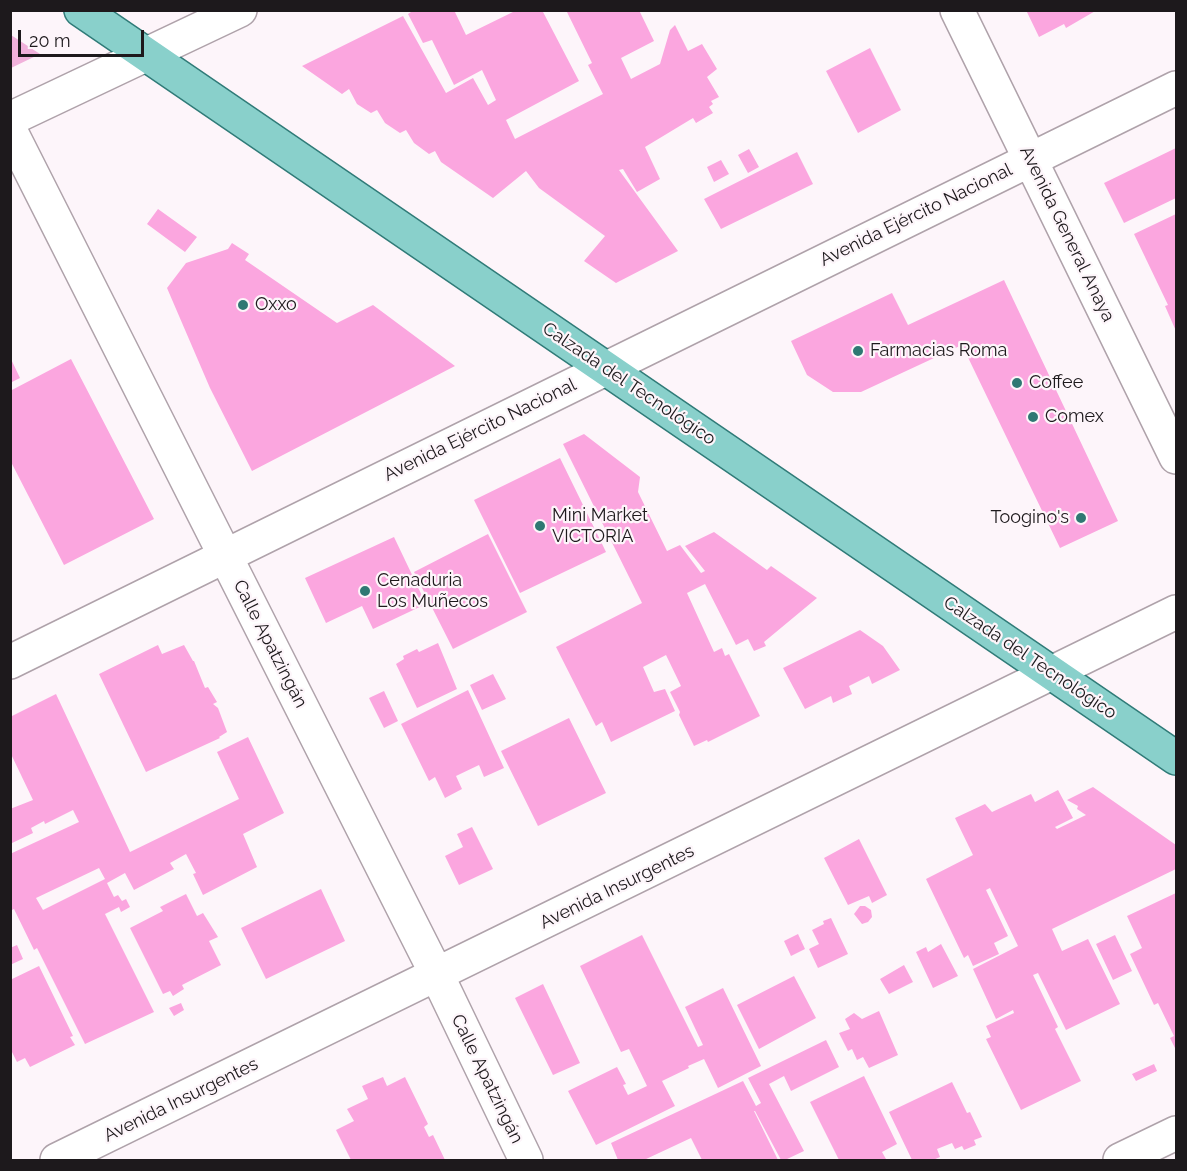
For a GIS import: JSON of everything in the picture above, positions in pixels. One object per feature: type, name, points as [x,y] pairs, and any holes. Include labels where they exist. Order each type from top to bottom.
[{"type":"main road","name":"Calzada del Tecnológico","points":[[81,10],[1176,758]]},
{"type":"street","points":[[10,119],[240,10]]},
{"type":"street","name":"Avenida General Anaya","points":[[957,10],[1176,457]]},
{"type":"street","name":"Avenida Ejército Nacional","points":[[10,662],[1176,88]]},
{"type":"street","name":"Calle Apatzingán","points":[[10,130],[437,975],[526,1161]]},
{"type":"street","name":"Avenida Insurgentes","points":[[57,1161],[1176,612]]},
{"type":"street","points":[[1120,1161],[1176,1133]]},
{"type":"shaded area","points":[[11,35],[40,54],[11,68]]},
{"type":"building","points":[[414,10],[454,10],[466,35],[517,10],[542,10],[579,81],[506,120],[515,139],[603,94],[588,65],[592,63],[566,10],[639,10],[654,41],[621,58],[631,79],[660,64],[670,30],[675,25],[688,51],[702,44],[717,69],[707,77],[719,97],[711,101],[713,104],[709,107],[713,113],[696,123],[693,118],[645,147],[660,179],[637,192],[623,169],[619,170],[678,251],[616,283],[584,261],[605,236],[539,188],[526,171],[493,198],[441,162],[435,151],[429,154],[414,143],[406,130],[400,133],[385,123],[377,110],[371,113],[357,104],[349,89],[342,94],[302,66],[403,16],[446,93],[473,78],[488,105],[496,100],[482,70],[454,85],[432,40],[423,43],[408,14]]},
{"type":"building","points":[[1026,10],[1097,10],[1066,28],[1064,24],[1039,37]]},
{"type":"building","points":[[870,48],[901,110],[858,133],[826,71]]},
{"type":"building","points":[[1176,148],[1176,198],[1124,223],[1104,183]]},
{"type":"building","points":[[749,149],[759,167],[748,173],[738,155]]},
{"type":"building","points":[[797,152],[813,184],[721,229],[704,199]]},
{"type":"building","points":[[721,160],[729,174],[714,182],[707,167]]},
{"type":"building","points":[[158,209],[197,237],[185,252],[147,224]]},
{"type":"building","points":[[1176,214],[1176,331],[1165,306],[1168,305],[1134,234]]},
{"type":"building","points":[[232,243],[249,254],[245,260],[337,323],[373,305],[455,366],[252,471],[210,388],[167,288],[186,263],[228,249]]},
{"type":"building","points":[[1004,280],[1118,521],[1060,548],[962,345],[861,392],[833,392],[807,375],[791,341],[892,293],[908,325]]},
{"type":"building","points":[[10,357],[20,378],[10,383]]},
{"type":"building","points":[[71,359],[154,519],[64,565],[10,460],[10,391]]},
{"type":"building","points":[[584,434],[640,477],[638,492],[667,551],[680,545],[701,573],[705,571],[685,546],[714,532],[767,570],[771,566],[817,598],[764,642],[766,646],[754,651],[748,639],[736,645],[705,584],[687,593],[714,652],[722,648],[725,656],[729,654],[760,716],[708,742],[707,740],[694,746],[670,692],[681,686],[666,655],[643,667],[654,692],[665,689],[675,711],[611,742],[602,722],[596,726],[556,647],[642,603],[563,444]]},
{"type":"building","name":"Mini Market VICTORIA","points":[[560,458],[606,552],[520,593],[474,500]]},
{"type":"building","points":[[488,534],[527,612],[453,649],[414,572]]},
{"type":"building","name":"Cenaduria Los Muñecos","points":[[394,537],[426,604],[373,629],[362,606],[326,623],[305,578]]},
{"type":"building","points":[[860,630],[883,646],[900,670],[872,684],[869,676],[849,686],[852,694],[833,703],[831,696],[805,709],[783,668]]},
{"type":"building","points":[[438,643],[457,689],[417,708],[396,664],[404,659],[403,656],[417,649],[419,652]]},
{"type":"building","points":[[158,645],[162,654],[184,645],[194,661],[205,688],[208,687],[217,702],[213,704],[218,708],[227,732],[220,738],[146,772],[99,674]]},
{"type":"building","points":[[493,674],[506,699],[482,710],[470,685]]},
{"type":"building","points":[[468,690],[504,768],[484,777],[479,765],[456,776],[462,789],[445,798],[435,777],[429,781],[401,724]]},
{"type":"building","points":[[384,691],[398,721],[384,728],[369,698]]},
{"type":"building","points":[[56,694],[130,852],[239,799],[217,752],[248,737],[284,813],[243,834],[257,867],[203,895],[193,874],[196,873],[186,854],[170,863],[174,869],[134,890],[125,873],[107,883],[114,897],[118,895],[122,901],[126,899],[130,907],[121,912],[119,907],[105,914],[154,1012],[85,1044],[37,948],[34,950],[14,909],[10,911],[10,854],[79,822],[73,810],[45,824],[44,821],[31,828],[33,833],[10,844],[10,809],[33,800],[10,752],[10,717]],"holes":[[[99,868],[105,879],[43,910],[36,898]]]},
{"type":"building","points":[[569,718],[606,793],[538,826],[501,751]]},
{"type":"building","points":[[1093,787],[1176,845],[1176,869],[1052,929],[1062,951],[1088,939],[1120,1004],[1066,1030],[1038,973],[1033,975],[1058,1027],[1055,1029],[1081,1081],[1021,1110],[986,1039],[991,1037],[986,1026],[1014,1013],[1013,1010],[996,1019],[973,969],[1018,946],[990,888],[986,890],[1008,936],[994,943],[999,954],[973,966],[968,955],[964,958],[926,879],[973,855],[955,818],[985,804],[992,812],[1031,794],[1035,802],[1058,790],[1073,818],[1055,827],[1057,829],[1086,815],[1077,809],[1078,806],[1067,800]]},
{"type":"building","points":[[472,827],[493,869],[459,885],[445,856],[463,847],[457,834]]},
{"type":"building","points":[[859,839],[887,895],[872,903],[869,896],[848,905],[824,858]]},
{"type":"building","points":[[321,889],[345,941],[266,979],[241,928]]},
{"type":"building","points":[[1176,893],[1176,1050],[1170,1038],[1174,1036],[1158,1003],[1154,1005],[1130,954],[1142,948],[1127,916]]},
{"type":"building","points":[[186,894],[197,916],[203,913],[218,937],[209,941],[221,965],[182,985],[184,989],[173,996],[170,991],[163,994],[130,928],[163,911],[160,907]]},
{"type":"building","points":[[860,906],[871,910],[872,917],[868,922],[862,924],[854,914]]},
{"type":"building","points":[[831,918],[848,954],[818,968],[809,949],[819,944],[812,930]]},
{"type":"building","points":[[798,934],[805,949],[791,956],[784,941]]},
{"type":"building","points":[[642,935],[698,1047],[703,1045],[685,1007],[723,988],[761,1066],[718,1088],[704,1059],[688,1066],[689,1068],[662,1081],[675,1106],[596,1145],[568,1091],[617,1067],[626,1084],[623,1085],[628,1095],[647,1086],[629,1049],[621,1052],[580,966]]},
{"type":"building","points":[[1115,935],[1132,971],[1113,980],[1096,944]]},
{"type":"building","points":[[941,944],[958,976],[933,988],[916,952],[926,947],[928,952]]},
{"type":"building","points":[[17,945],[23,959],[10,965],[10,948]]},
{"type":"building","points":[[904,965],[913,982],[889,994],[880,979]]},
{"type":"building","points":[[39,966],[73,1036],[70,1037],[75,1045],[30,1067],[25,1058],[17,1062],[10,1048],[10,980]]},
{"type":"building","points":[[794,976],[816,1018],[759,1049],[737,1005]]},
{"type":"building","points":[[543,984],[580,1063],[553,1075],[515,998]]},
{"type":"building","points":[[181,1003],[184,1010],[174,1016],[169,1008]]},
{"type":"building","points":[[879,1011],[898,1055],[869,1068],[863,1057],[857,1060],[852,1049],[848,1051],[839,1033],[850,1029],[845,1019],[854,1013],[862,1019]]},
{"type":"building","points":[[826,1040],[839,1067],[791,1091],[784,1076],[769,1084],[804,1151],[781,1160],[754,1111],[778,1160],[702,1160],[691,1138],[644,1160],[618,1160],[611,1143],[743,1081],[756,1106],[761,1103],[748,1078]]},
{"type":"building","points":[[1154,1064],[1157,1071],[1136,1081],[1132,1074]]},
{"type":"building","points":[[864,1076],[897,1144],[882,1152],[886,1159],[883,1160],[839,1160],[810,1102]]},
{"type":"building","points":[[383,1077],[387,1086],[405,1077],[428,1124],[424,1127],[429,1137],[433,1135],[445,1160],[351,1160],[336,1130],[354,1121],[347,1109],[368,1099],[362,1086]]},
{"type":"building","points":[[952,1082],[982,1137],[974,1140],[976,1145],[964,1150],[962,1146],[955,1149],[952,1143],[937,1149],[940,1157],[933,1160],[912,1160],[889,1112]]},
{"type":"place","name":"Oxxo","points":[[243,305]]},
{"type":"place","name":"Farmacias Roma","points":[[858,351]]},
{"type":"place","name":"Coffee","points":[[1017,383]]},
{"type":"place","name":"Comex","points":[[1033,417]]},
{"type":"place","name":"Toogino's","points":[[1081,518]]},
{"type":"place","name":"Mini Market VICTORIA","points":[[540,526]]},
{"type":"place","name":"Cenaduria Los Muñecos","points":[[365,591]]}]
